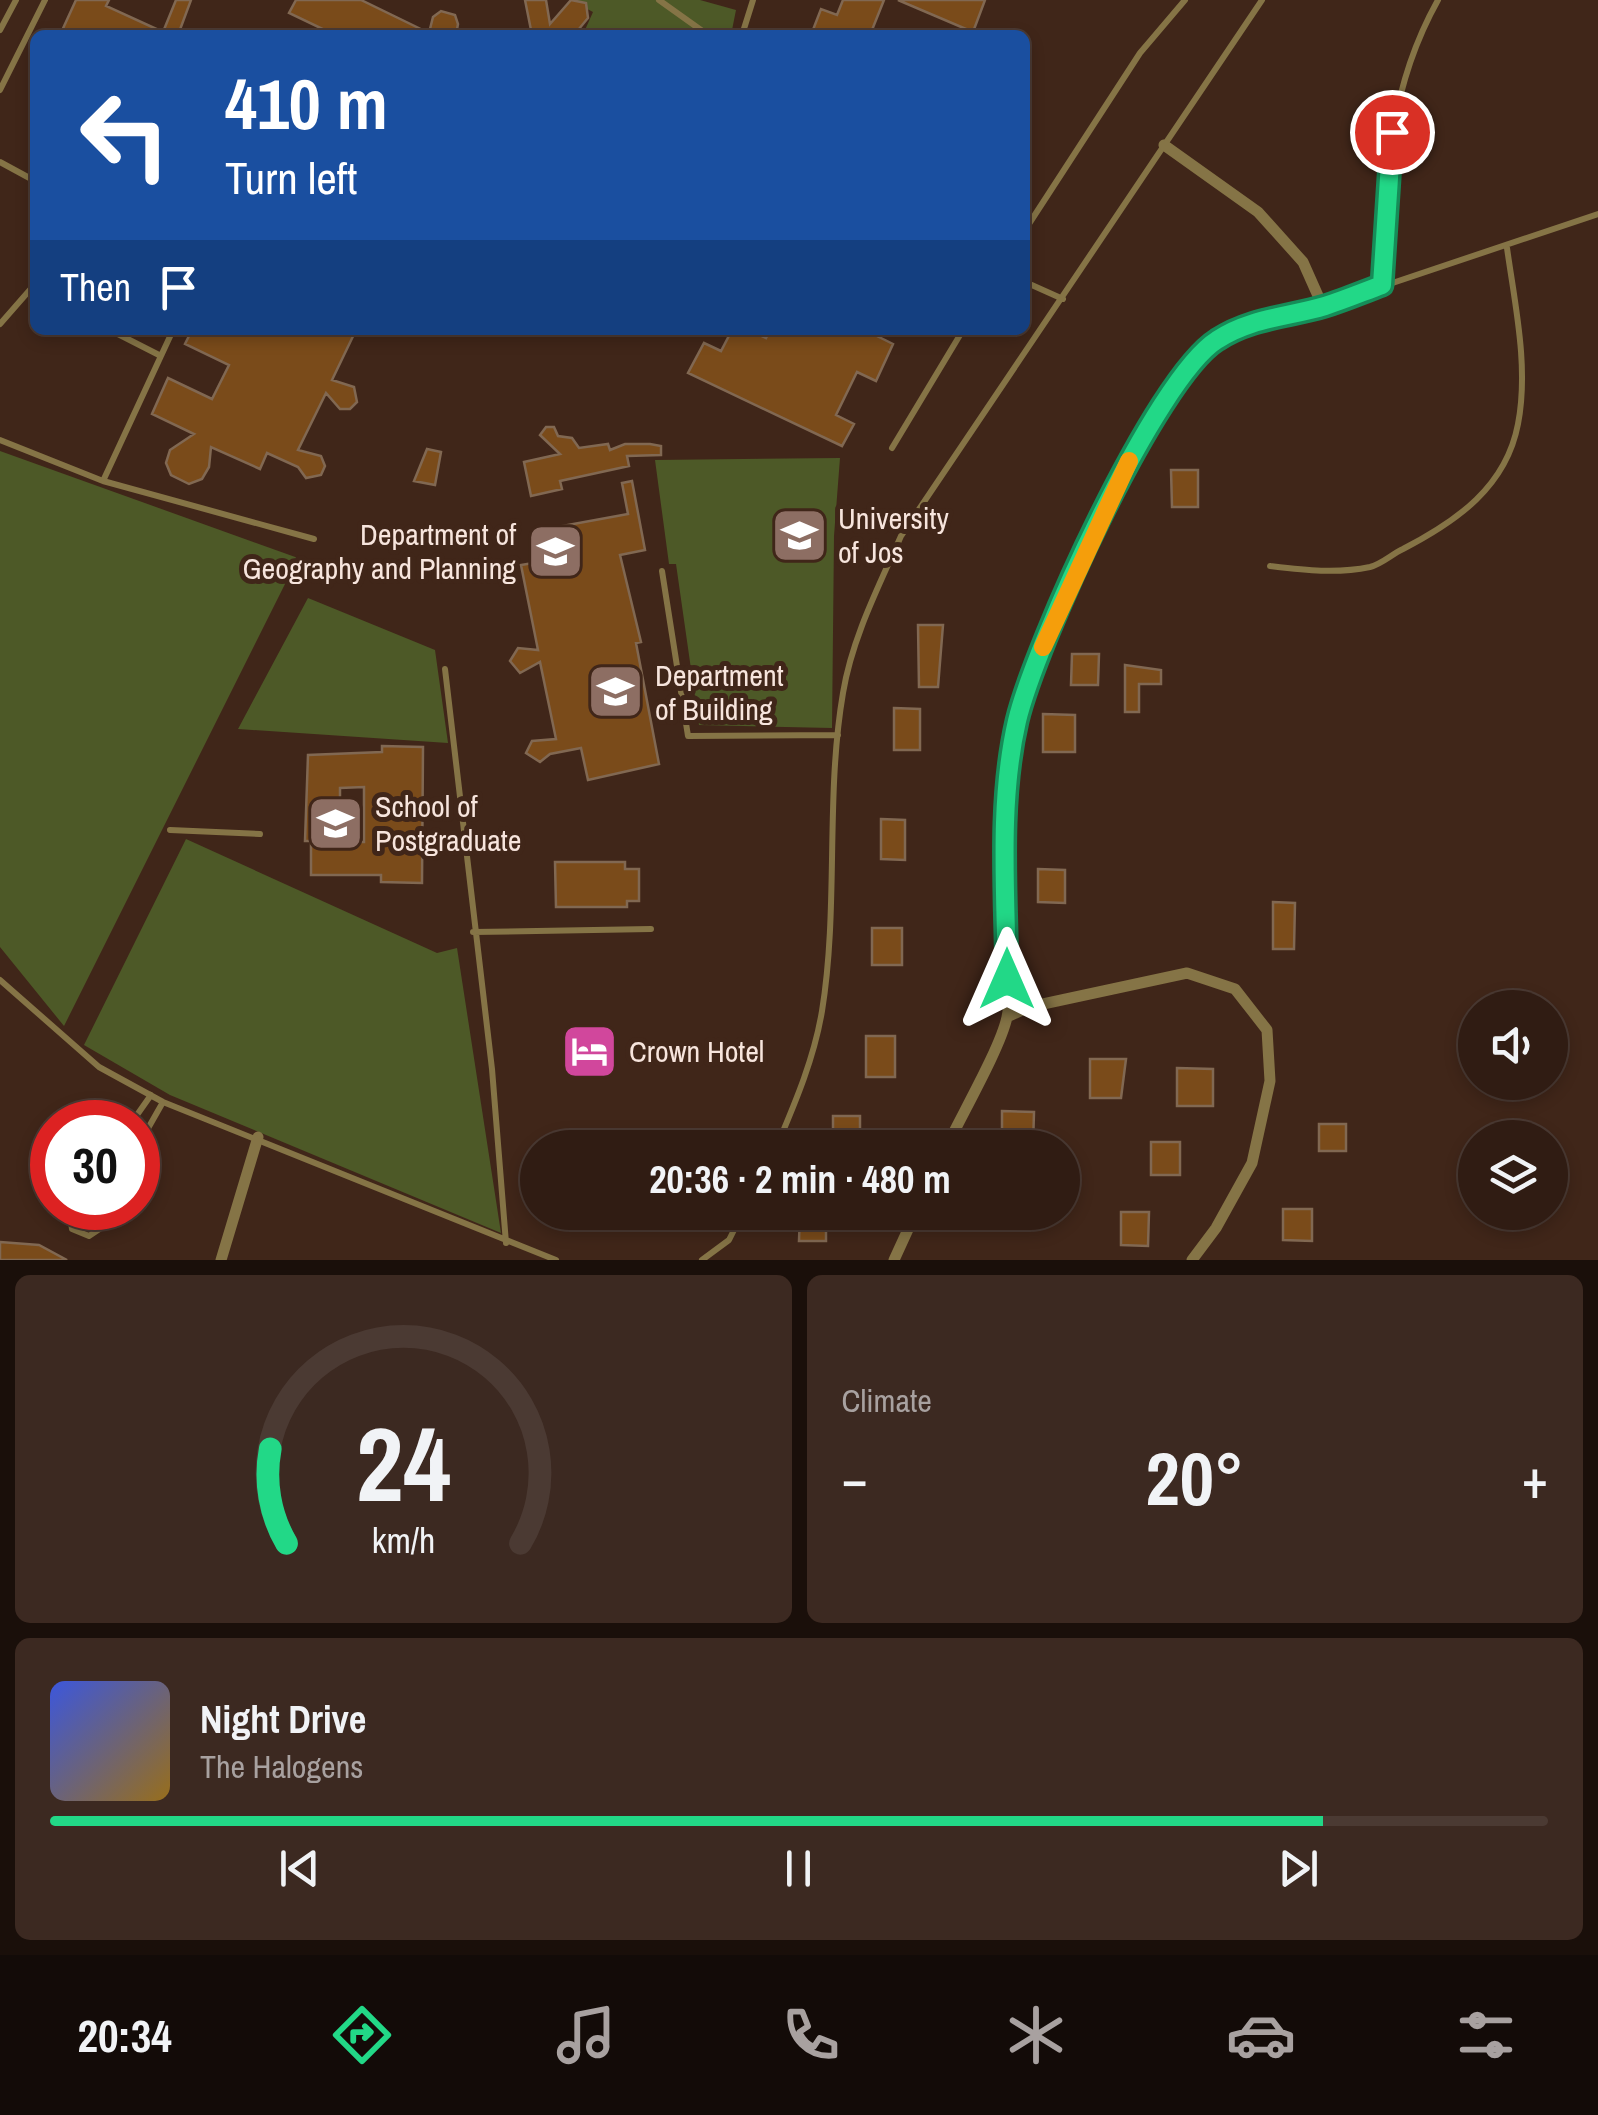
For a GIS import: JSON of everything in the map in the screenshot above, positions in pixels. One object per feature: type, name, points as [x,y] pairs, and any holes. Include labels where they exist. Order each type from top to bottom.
[{"type":"street","points":[[954,1130],[1007,1017],[1006,826],[1016,724],[1031,674],[1071,582],[1126,465],[1180,378],[1209,346],[1248,323],[1323,306],[1303,262],[1258,212],[1164,145]]},
{"type":"street","points":[[1007,1017],[1029,1008],[1187,973],[1235,989],[1267,1030],[1270,1081],[1252,1163],[1216,1228],[1192,1260]]},
{"type":"street","points":[[221,1260],[258,1136]]},
{"type":"street","points":[[894,1260],[908,1230]]},
{"type":"lane","points":[[0,30],[16,0]]},
{"type":"lane","points":[[0,90],[45,0]]},
{"type":"lane","points":[[659,0],[701,30]]},
{"type":"lane","points":[[744,30],[753,0]]},
{"type":"lane","points":[[1030,222],[1140,53],[1185,0]]},
{"type":"lane","points":[[784,1130],[804,1081],[822,1010],[844,690],[858,639],[901,536],[1262,0]]},
{"type":"lane","points":[[1382,285],[1395,104],[1416,39],[1438,0]]},
{"type":"lane","points":[[0,162],[30,179]]},
{"type":"lane","points":[[1323,306],[1506,248],[1598,214]]},
{"type":"lane","points":[[1270,566],[1343,571],[1376,566],[1438,533],[1472,506],[1495,479],[1512,448],[1522,390],[1506,248]]},
{"type":"lane","points":[[1030,284],[1063,299]]},
{"type":"lane","points":[[0,324],[30,290]]},
{"type":"lane","points":[[120,335],[161,356]]},
{"type":"lane","points":[[103,481],[171,335]]},
{"type":"lane","points":[[892,448],[960,335]]},
{"type":"lane","points":[[0,440],[103,481],[314,539]]},
{"type":"lane","points":[[662,571],[688,736],[838,736]]},
{"type":"lane","points":[[445,668],[492,1069],[506,1243]]},
{"type":"lane","points":[[170,830],[260,834]]},
{"type":"lane","points":[[473,932],[651,929]]},
{"type":"lane","points":[[0,980],[100,1068],[163,1102],[258,1136],[506,1243],[556,1260]]},
{"type":"lane","points":[[147,1100],[150,1095]]},
{"type":"lane","points":[[160,1107],[163,1102]]},
{"type":"lane","points":[[74,1230],[89,1236],[98,1230]]},
{"type":"lane","points":[[702,1260],[729,1240],[734,1230]]},
{"type":"green space","points":[[570,0],[700,0],[736,10],[732,30],[585,30],[593,12]]},
{"type":"green space","points":[[0,451],[298,558],[64,1026],[0,947]]},
{"type":"green space","points":[[840,458],[834,536],[832,728],[699,725],[676,564],[669,564],[655,460]]},
{"type":"green space","points":[[308,598],[435,650],[448,743],[238,729]]},
{"type":"green space","points":[[186,839],[437,953],[457,948],[501,1233],[170,1095],[84,1045]]},
{"type":"building","points":[[76,0],[109,0],[106,6],[159,30],[62,30]]},
{"type":"building","points":[[176,0],[191,0],[180,30],[164,30]]},
{"type":"building","points":[[296,0],[361,0],[423,30],[325,30],[289,13]]},
{"type":"building","points":[[525,0],[546,0],[550,24],[571,0],[586,3],[588,18],[578,30],[531,30]]},
{"type":"building","points":[[843,0],[884,0],[872,30],[813,30],[821,9],[837,15]]},
{"type":"building","points":[[898,0],[985,0],[974,30]]},
{"type":"building","points":[[441,11],[455,15],[457,30],[430,30],[433,17]]},
{"type":"building","points":[[190,335],[354,335],[332,380],[354,387],[357,402],[350,409],[340,409],[326,393],[298,450],[321,456],[325,466],[321,475],[306,478],[298,467],[267,453],[260,469],[211,447],[209,467],[202,479],[189,484],[171,475],[166,463],[170,450],[194,434],[152,414],[168,378],[212,399],[229,365],[185,344]]},
{"type":"building","points":[[729,335],[875,335],[893,344],[876,381],[857,372],[836,415],[854,424],[842,446],[688,373],[704,343],[721,351]]},
{"type":"building","points":[[546,427],[554,427],[558,436],[572,438],[579,448],[608,444],[610,450],[625,444],[650,444],[661,446],[661,455],[627,456],[629,466],[560,481],[562,489],[531,496],[524,462],[560,454],[540,435]]},
{"type":"building","points":[[427,449],[441,452],[435,485],[414,481]]},
{"type":"building","points":[[1171,470],[1198,470],[1198,507],[1172,507]]},
{"type":"building","points":[[632,481],[645,550],[620,555],[641,642],[636,643],[659,764],[588,780],[581,748],[550,754],[540,762],[526,753],[532,741],[556,739],[540,662],[520,673],[510,661],[518,648],[538,650],[521,565],[551,560],[546,529],[628,514],[622,483]]},
{"type":"building","points":[[918,625],[943,625],[938,687],[919,687]]},
{"type":"building","points":[[1072,654],[1099,654],[1098,685],[1071,685]]},
{"type":"building","points":[[1125,665],[1161,670],[1161,684],[1139,684],[1139,712],[1125,712]]},
{"type":"building","points":[[894,708],[920,709],[920,750],[894,750]]},
{"type":"building","points":[[1043,714],[1075,715],[1075,752],[1043,752]]},
{"type":"building","points":[[382,746],[423,747],[422,883],[381,882],[381,875],[311,875],[311,841],[305,841],[308,755],[382,752]],"holes":[[[364,787],[364,842],[340,842],[340,788]]]},
{"type":"building","points":[[881,819],[905,820],[905,860],[881,859]]},
{"type":"building","points":[[555,862],[625,862],[625,869],[639,869],[639,901],[627,901],[627,907],[556,907]]},
{"type":"building","points":[[1038,869],[1065,870],[1065,903],[1038,902]]},
{"type":"building","points":[[1273,902],[1295,903],[1294,949],[1273,949]]},
{"type":"building","points":[[872,928],[902,928],[902,965],[872,965]]},
{"type":"building","points":[[866,1036],[895,1036],[895,1077],[866,1077]]},
{"type":"building","points":[[1090,1059],[1126,1059],[1121,1098],[1090,1098]]},
{"type":"building","points":[[1177,1068],[1213,1069],[1213,1106],[1177,1106]]},
{"type":"building","points":[[1002,1111],[1034,1112],[1033,1130],[1002,1130]]},
{"type":"building","points":[[833,1116],[860,1116],[860,1130],[833,1130]]},
{"type":"building","points":[[1319,1124],[1346,1124],[1346,1151],[1319,1151]]},
{"type":"building","points":[[1151,1142],[1180,1142],[1180,1175],[1151,1175]]},
{"type":"building","points":[[1283,1209],[1312,1209],[1312,1241],[1283,1240]]},
{"type":"building","points":[[1121,1212],[1149,1212],[1148,1246],[1121,1245]]},
{"type":"building","points":[[799,1230],[826,1230],[826,1241],[799,1241]]},
{"type":"building","points":[[0,1242],[39,1245],[67,1260],[0,1260]]},
{"type":"slow traffic","points":[[1043,647],[1129,461]]},
{"type":"place","name":"University of Jos","points":[[799,535]]},
{"type":"place","name":"Department of Geography and Planning","points":[[555,551]]},
{"type":"place","name":"Department of Building","points":[[616,692]]},
{"type":"place","name":"School of Postgraduate","points":[[336,823]]},
{"type":"place","name":"Crown Hotel","points":[[590,1051]]},
{"type":"route","points":[[1007,979],[1006,826],[1016,724],[1031,674],[1071,582],[1126,465],[1180,378],[1213,341],[1248,323],[1323,306],[1382,285],[1392,132]]}]
